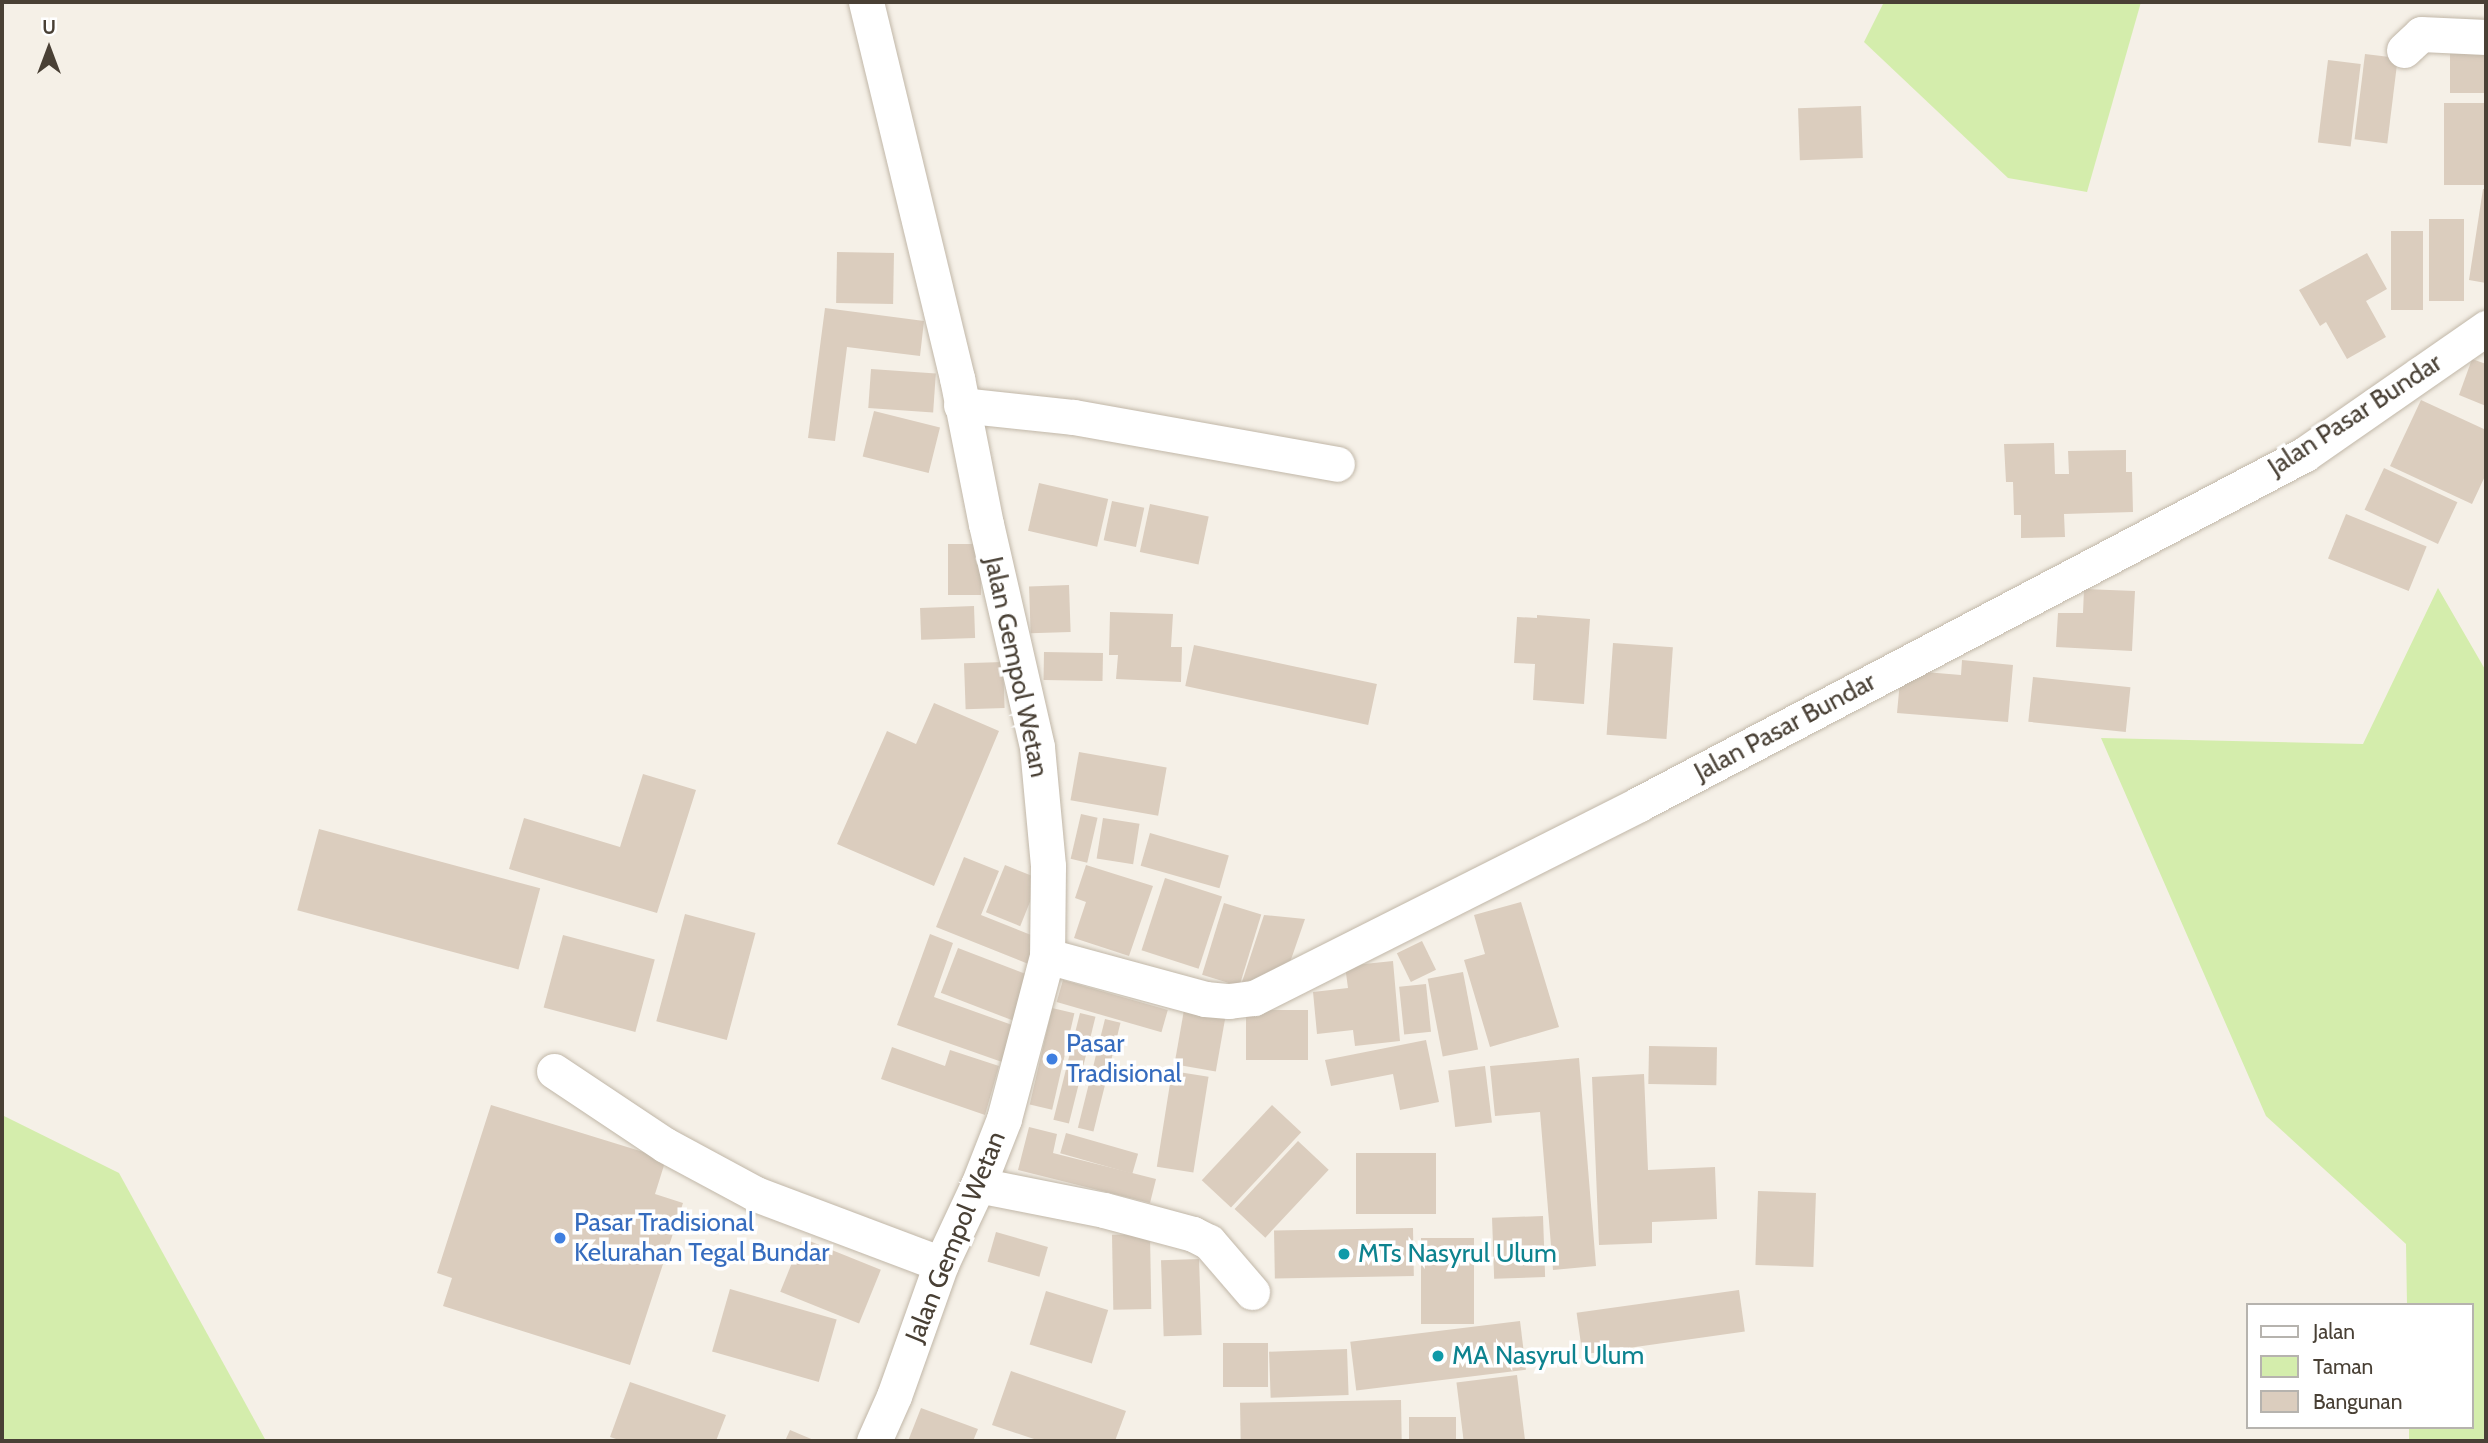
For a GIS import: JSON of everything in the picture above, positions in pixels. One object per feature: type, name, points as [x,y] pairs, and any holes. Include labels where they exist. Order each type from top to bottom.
[{"type":"street","name":"Jalan Gempol Wetan","points":[[866,2],[961,405],[1037,747],[1048,866],[1047,956],[1004,1119],[978,1185],[941,1264],[894,1396],[873,1441]]},
{"type":"street","points":[[2404,50],[2421,34],[2486,37]]},
{"type":"street","name":"Jalan Pasar Bundar","points":[[1047,956],[1205,999],[1229,1001],[1254,998],[1639,804],[2305,454],[2486,328]]},
{"type":"street","points":[[961,405],[1073,417],[1337,464]]},
{"type":"street","points":[[554,1071],[665,1145],[756,1194],[941,1264]]},
{"type":"street","points":[[978,1185],[1104,1210],[1193,1234],[1209,1242],[1252,1292]]},
{"type":"green space","points":[[1884,2],[2141,2],[2087,192],[2008,178],[1864,42]]},
{"type":"green space","points":[[2438,588],[2486,671],[2486,1441],[2409,1441],[2409,1429],[2474,1429],[2474,1303],[2407,1303],[2406,1244],[2266,1116],[2101,738],[2363,744]]},
{"type":"green space","points":[[2,1115],[119,1173],[266,1441],[2,1441]]},
{"type":"building","points":[[2450,39],[2486,39],[2486,93],[2450,93]]},
{"type":"building","points":[[2365,54],[2398,58],[2387,143],[2355,139]]},
{"type":"building","points":[[2328,60],[2361,64],[2351,146],[2318,142]]},
{"type":"building","points":[[2444,103],[2486,103],[2486,185],[2444,185]]},
{"type":"building","points":[[1861,106],[1863,158],[1800,160],[1798,108]]},
{"type":"building","points":[[2483,189],[2486,189],[2486,283],[2469,280]]},
{"type":"building","points":[[2429,219],[2464,219],[2464,301],[2429,301]]},
{"type":"building","points":[[2391,231],[2423,231],[2423,310],[2391,310]]},
{"type":"building","points":[[837,252],[894,253],[893,304],[836,303]]},
{"type":"building","points":[[2367,253],[2387,289],[2366,301],[2386,337],[2347,359],[2326,322],[2320,326],[2299,290]]},
{"type":"building","points":[[825,308],[924,321],[920,356],[847,347],[835,441],[808,438]]},
{"type":"building","points":[[2472,359],[2486,364],[2486,406],[2459,395]]},
{"type":"building","points":[[871,369],[936,374],[933,412],[868,408]]},
{"type":"building","points":[[2421,400],[2486,430],[2486,474],[2472,504],[2390,466]]},
{"type":"building","points":[[874,411],[940,427],[929,473],[863,457]]},
{"type":"building","points":[[2054,443],[2055,474],[2069,474],[2068,451],[2126,450],[2126,472],[2132,472],[2133,512],[2064,514],[2065,537],[2021,538],[2021,515],[2014,515],[2013,482],[2006,482],[2004,444]]},
{"type":"building","points":[[2384,468],[2457,502],[2438,544],[2365,510]]},
{"type":"building","points":[[1039,483],[1108,499],[1097,547],[1028,531]]},
{"type":"building","points":[[1112,501],[1144,508],[1136,547],[1104,540]]},
{"type":"building","points":[[1150,504],[1209,516],[1199,564],[1140,552]]},
{"type":"building","points":[[2346,514],[2427,547],[2409,591],[2328,559]]},
{"type":"building","points":[[948,544],[981,544],[981,595],[948,595]]},
{"type":"building","points":[[1069,585],[1071,632],[1031,633],[1029,586]]},
{"type":"building","points":[[2084,589],[2135,591],[2132,651],[2056,647],[2058,613],[2083,613]]},
{"type":"building","points":[[974,606],[975,638],[921,640],[920,608]]},
{"type":"building","points":[[1110,612],[1173,614],[1171,647],[1182,647],[1181,682],[1116,679],[1118,655],[1109,655]]},
{"type":"building","points":[[1537,615],[1590,619],[1584,704],[1533,700],[1535,664],[1514,663],[1517,617],[1537,618]]},
{"type":"building","points":[[1613,643],[1673,647],[1666,739],[1607,735]]},
{"type":"building","points":[[1194,645],[1377,684],[1368,725],[1185,686]]},
{"type":"building","points":[[1044,652],[1103,653],[1103,681],[1044,680]]},
{"type":"building","points":[[1962,660],[2013,665],[2008,722],[1897,713],[1901,670],[1961,675]]},
{"type":"building","points":[[1003,662],[1005,708],[966,709],[964,663]]},
{"type":"building","points":[[2033,677],[2130,687],[2126,732],[2028,722]]},
{"type":"building","points":[[934,703],[999,731],[934,886],[837,844],[887,731],[916,744]]},
{"type":"building","points":[[1079,752],[1167,767],[1158,816],[1070,800]]},
{"type":"building","points":[[643,774],[696,790],[657,913],[509,869],[524,818],[620,847]]},
{"type":"building","points":[[1081,814],[1098,818],[1087,863],[1071,859]]},
{"type":"building","points":[[1103,818],[1140,824],[1133,864],[1097,858]]},
{"type":"building","points":[[319,829],[540,888],[518,969],[297,910]]},
{"type":"building","points":[[1150,833],[1229,856],[1219,888],[1141,866]]},
{"type":"building","points":[[964,857],[999,871],[981,915],[1041,939],[1031,965],[936,927]]},
{"type":"building","points":[[1005,865],[1039,879],[1020,926],[986,912]]},
{"type":"building","points":[[1086,865],[1153,886],[1129,956],[1074,938],[1086,902],[1075,898]]},
{"type":"building","points":[[1165,878],[1222,897],[1199,969],[1142,950]]},
{"type":"building","points":[[1521,902],[1559,1027],[1490,1047],[1464,960],[1485,954],[1474,915]]},
{"type":"building","points":[[1224,903],[1261,914],[1239,986],[1202,975]]},
{"type":"building","points":[[685,914],[756,933],[727,1040],[656,1021]]},
{"type":"building","points":[[1264,915],[1305,919],[1286,974],[1242,982]]},
{"type":"building","points":[[930,934],[953,943],[934,997],[1015,1026],[1002,1062],[897,1025]]},
{"type":"building","points":[[563,935],[655,960],[635,1032],[544,1007]]},
{"type":"building","points":[[1422,941],[1436,970],[1411,982],[1397,953]]},
{"type":"building","points":[[958,948],[1031,976],[1014,1021],[941,993]]},
{"type":"building","points":[[1393,961],[1400,1041],[1355,1046],[1353,1030],[1317,1034],[1313,992],[1348,988],[1345,966]]},
{"type":"building","points":[[1463,972],[1478,1050],[1443,1056],[1428,979]]},
{"type":"building","points":[[1063,980],[1168,1010],[1161,1032],[1057,1002]]},
{"type":"building","points":[[1426,984],[1431,1032],[1404,1035],[1399,987]]},
{"type":"building","name":"Pasar Tradisional","points":[[1052,1008],[1074,1013],[1052,1110],[1030,1104]]},
{"type":"building","points":[[1184,1010],[1225,1017],[1216,1071],[1174,1064]]},
{"type":"building","points":[[1246,1010],[1308,1010],[1308,1060],[1246,1060]]},
{"type":"building","points":[[1080,1013],[1096,1017],[1069,1124],[1053,1120]]},
{"type":"building","points":[[1105,1019],[1121,1023],[1093,1132],[1078,1128]]},
{"type":"building","points":[[1426,1040],[1439,1102],[1400,1110],[1393,1074],[1331,1086],[1325,1060]]},
{"type":"building","points":[[1649,1046],[1717,1047],[1716,1085],[1648,1084]]},
{"type":"building","points":[[892,1047],[945,1066],[950,1050],[999,1066],[985,1115],[881,1079]]},
{"type":"building","points":[[1579,1058],[1596,1266],[1553,1270],[1540,1112],[1495,1116],[1490,1066]]},
{"type":"building","points":[[1485,1066],[1492,1123],[1455,1127],[1448,1071]]},
{"type":"building","points":[[1172,1071],[1209,1077],[1193,1173],[1157,1167]]},
{"type":"building","points":[[1644,1074],[1648,1170],[1715,1167],[1717,1219],[1652,1222],[1652,1243],[1599,1245],[1592,1077]]},
{"type":"building","name":"Pasar Tradisional Kelurahan Tegal Bundar","points":[[491,1105],[666,1159],[655,1194],[683,1203],[630,1365],[443,1306],[452,1278],[437,1273]]},
{"type":"building","points":[[1272,1105],[1301,1132],[1231,1208],[1202,1180]]},
{"type":"building","points":[[1029,1127],[1057,1134],[1053,1153],[1156,1179],[1150,1203],[1018,1170]]},
{"type":"building","points":[[1066,1133],[1138,1154],[1132,1174],[1060,1153]]},
{"type":"building","points":[[1298,1141],[1329,1170],[1265,1238],[1235,1209]]},
{"type":"building","points":[[1356,1153],[1436,1153],[1436,1214],[1356,1214]]},
{"type":"building","points":[[1758,1191],[1816,1193],[1813,1267],[1755,1265]]},
{"type":"building","points":[[1543,1216],[1545,1277],[1494,1279],[1492,1218]]},
{"type":"building","name":"MTs Nasyrul Ulum","points":[[1413,1228],[1414,1276],[1275,1278],[1274,1230]]},
{"type":"building","points":[[996,1232],[1048,1247],[1039,1277],[987,1262]]},
{"type":"building","points":[[1150,1234],[1151,1309],[1113,1310],[1112,1235]]},
{"type":"building","points":[[802,1238],[881,1270],[859,1324],[780,1292]]},
{"type":"building","points":[[1421,1238],[1474,1238],[1474,1324],[1421,1324]]},
{"type":"building","points":[[1199,1259],[1202,1335],[1164,1336],[1161,1260]]},
{"type":"building","points":[[730,1289],[837,1320],[819,1382],[712,1351]]},
{"type":"building","points":[[1739,1290],[1745,1332],[1582,1354],[1577,1313]]},
{"type":"building","points":[[1046,1291],[1108,1310],[1092,1364],[1030,1345]]},
{"type":"building","name":"MA Nasyrul Ulum","points":[[1520,1321],[1526,1370],[1356,1390],[1350,1342]]},
{"type":"building","points":[[1223,1343],[1268,1343],[1268,1387],[1223,1387]]},
{"type":"building","points":[[1347,1349],[1349,1395],[1271,1398],[1269,1352]]},
{"type":"building","points":[[1011,1371],[1126,1411],[1115,1441],[1040,1441],[992,1425]]},
{"type":"building","points":[[1517,1375],[1525,1441],[1464,1441],[1456,1382]]},
{"type":"building","points":[[630,1382],[726,1415],[716,1441],[622,1441],[610,1437]]},
{"type":"building","points":[[1401,1400],[1402,1441],[1241,1441],[1240,1403]]},
{"type":"building","points":[[921,1408],[978,1429],[973,1441],[908,1441]]},
{"type":"building","points":[[1409,1417],[1456,1417],[1456,1441],[1409,1441]]},
{"type":"building","points":[[790,1430],[816,1441],[785,1441]]},
{"type":"place","name":"Pasar Tradisional","points":[[1052,1059]]},
{"type":"place","name":"Pasar Tradisional Kelurahan Tegal Bundar","points":[[560,1238]]},
{"type":"place","name":"MTs Nasyrul Ulum","points":[[1344,1254]]},
{"type":"place","name":"MA Nasyrul Ulum","points":[[1438,1356]]}]
